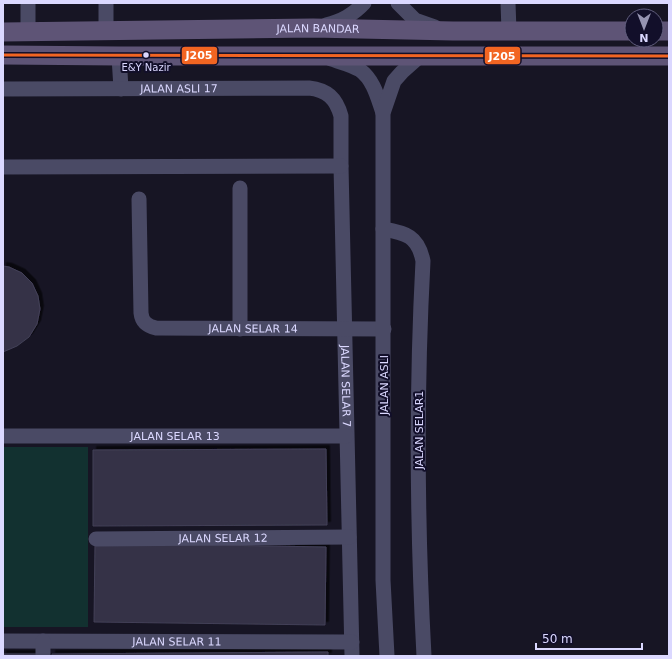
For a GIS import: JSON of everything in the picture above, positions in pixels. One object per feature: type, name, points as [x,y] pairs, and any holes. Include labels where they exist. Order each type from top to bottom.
[{"type":"main road","name":"JALAN BANDAR","points":[[3,32],[106,32],[313,28],[453,31],[624,31]]},
{"type":"main road","points":[[3,55],[662,56]]},
{"type":"street","points":[[28,3],[28,32]]},
{"type":"street","points":[[106,3],[106,32]]},
{"type":"street","points":[[313,28],[339,22],[352,15],[364,3]]},
{"type":"street","points":[[398,3],[415,20],[453,31]]},
{"type":"street","points":[[508,3],[509,31]]},
{"type":"street","points":[[119,56],[121,89]]},
{"type":"street","name":"JALAN ASLI","points":[[324,56],[360,70],[374,87],[383,114]]},
{"type":"street","name":"JALAN ASLI","points":[[387,656],[383,580],[383,114],[394,81],[420,56]]},
{"type":"street","name":"JALAN ASLI 17","points":[[3,89],[314,89],[327,93],[335,100],[341,116]]},
{"type":"street","name":"JALAN SELAR 7","points":[[341,116],[346,436],[352,649]]},
{"type":"street","points":[[3,167],[341,166]]},
{"type":"street","points":[[240,188],[240,329]]},
{"type":"street","name":"JALAN SELAR 14","points":[[140,199],[142,319],[145,324],[150,327],[240,329],[384,329]]},
{"type":"street","name":"JALAN SELAR1","points":[[383,229],[400,231],[409,236],[417,243],[421,251],[423,261],[420,353],[419,521],[424,656]]},
{"type":"street","name":"JALAN SELAR 13","points":[[3,436],[346,436]]},
{"type":"street","name":"JALAN SELAR 12","points":[[96,539],[349,537]]},
{"type":"street","name":"JALAN SELAR 11","points":[[3,641],[43,649],[352,649]]},
{"type":"green space","points":[[3,447],[88,447],[88,627],[3,627]]},
{"type":"building","points":[[3,266],[22,273],[32,283],[38,296],[40,309],[37,324],[29,337],[17,346],[3,352]]},
{"type":"building","points":[[326,449],[327,525],[93,526],[93,450]]},
{"type":"building","points":[[95,543],[326,547],[325,625],[94,622]]},
{"type":"building","points":[[328,652],[328,656],[52,656],[52,654]]},
{"type":"building","points":[[3,654],[39,654],[39,656],[3,656]]},
{"type":"transit line","name":"J205","points":[[3,55],[669,56]]},
{"type":"place","name":"E&Y Nazir","points":[[146,55]]}]
